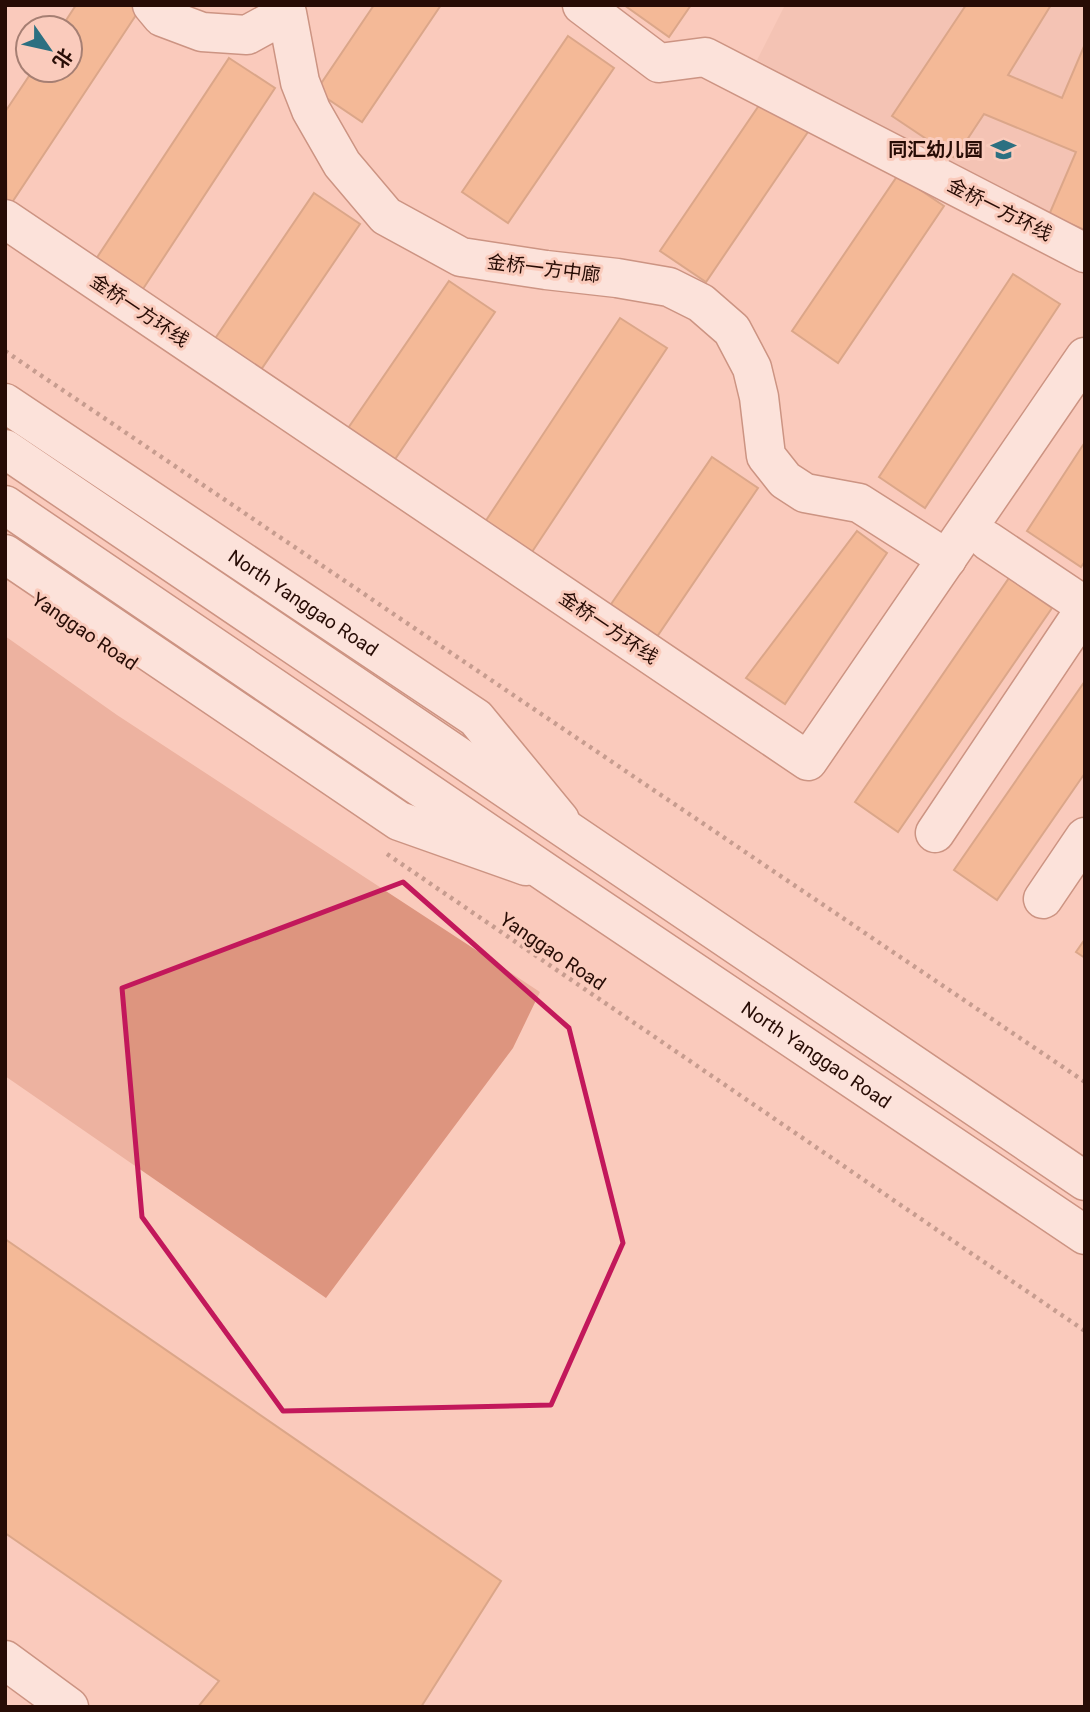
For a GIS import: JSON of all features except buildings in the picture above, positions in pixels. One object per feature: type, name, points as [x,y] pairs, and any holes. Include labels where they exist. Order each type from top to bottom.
[{"type":"main road","name":"金桥一方中廊","points":[[152,5],[162,17],[202,32],[213,33],[247,35],[287,13],[300,82],[312,110],[342,164],[386,216],[461,257],[669,287],[701,303],[732,330],[752,368],[759,397],[766,456],[785,480],[805,493],[859,503],[947,559]]},
{"type":"main road","name":"金桥一方环线","points":[[582,5],[659,63],[705,57],[1085,253]]},
{"type":"main road","name":"金桥一方环线","points":[[5,219],[808,761],[1085,357]]},
{"type":"main road","points":[[828,777],[1085,398]]},
{"type":"main road","name":"North Yanggao Road","points":[[5,403],[476,718],[573,835]]},
{"type":"main road","name":"North Yanggao Road","points":[[5,449],[1085,1181]]},
{"type":"main road","name":"North Yanggao Road","points":[[7,506],[1085,1235]]},
{"type":"main road","points":[[935,833],[1085,608],[988,541]]},
{"type":"main road","name":"North Yanggao Road","points":[[5,554],[399,821],[548,874]]},
{"type":"main road","points":[[1042,899],[1085,837]]},
{"type":"main road","points":[[5,1660],[69,1707]]},
{"type":"path","points":[[5,351],[1085,1082]]},
{"type":"path","name":"Yanggao Road","points":[[384,852],[1085,1331]]},
{"type":"highlighted area","points":[[403,882],[569,1028],[623,1243],[551,1405],[283,1411],[142,1217],[122,988]]},
{"type":"shaded area","name":"同汇幼儿园","points":[[785,5],[1085,5],[1085,239],[757,60]]},
{"type":"shaded area","points":[[5,636],[117,715],[540,992],[513,1048],[326,1298],[5,1076]]},
{"type":"place","name":"同汇幼儿园","points":[[1003,149]]}]
